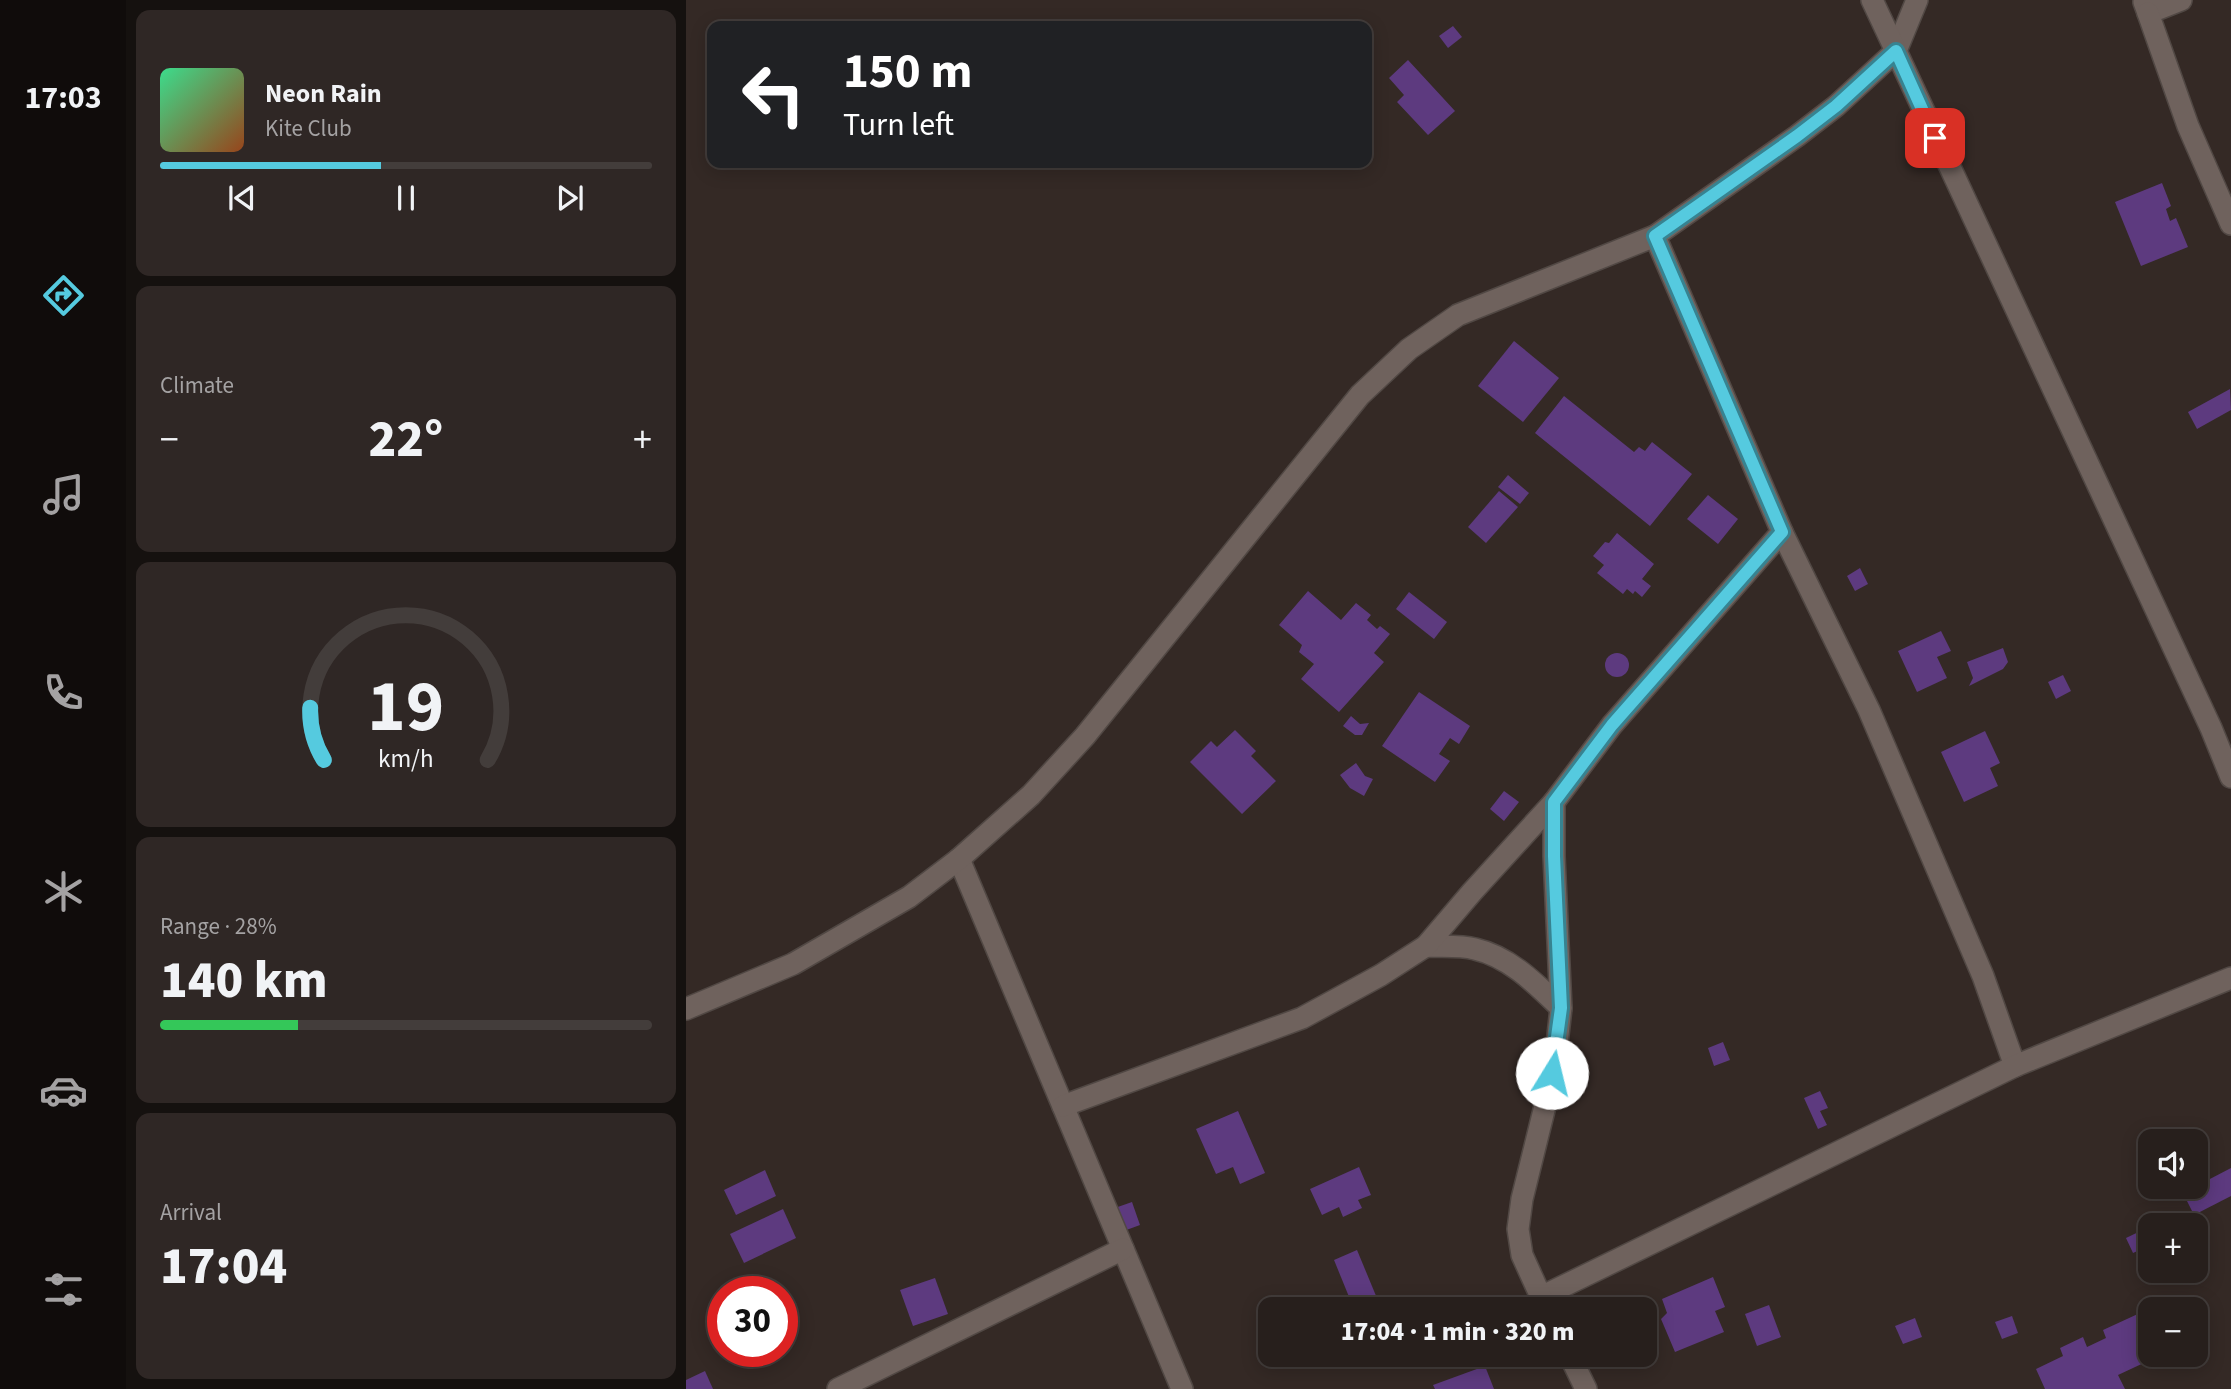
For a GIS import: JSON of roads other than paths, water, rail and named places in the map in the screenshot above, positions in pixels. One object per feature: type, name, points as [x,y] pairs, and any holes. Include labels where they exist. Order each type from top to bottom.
[{"type":"street","points":[[1872,0],[2221,726],[2231,777]]},
{"type":"street","points":[[686,1009],[793,964],[909,897],[958,859],[1031,795],[1085,736],[1360,395],[1409,349],[1458,315],[1655,236],[1836,106],[1896,51],[1917,0]]},
{"type":"street","points":[[2181,0],[2146,6],[2188,126],[2231,224]]},
{"type":"street","points":[[1655,236],[1782,532],[1869,710],[1983,975],[2015,1066]]},
{"type":"street","points":[[1063,1106],[1302,1018],[1381,975],[1426,946],[1554,802],[1612,725],[1782,532]]},
{"type":"street","points":[[1541,1297],[1522,1255],[1518,1229],[1522,1199],[1555,1063],[1561,1008],[1554,802]]},
{"type":"street","points":[[958,859],[1182,1389]]},
{"type":"street","points":[[1426,946],[1475,949],[1498,959],[1524,973],[1561,1008]]},
{"type":"street","points":[[1556,1297],[2015,1066],[2231,978]]},
{"type":"street","points":[[838,1389],[1123,1249]]},
{"type":"street","points":[[1575,1367],[1586,1389]]}]
